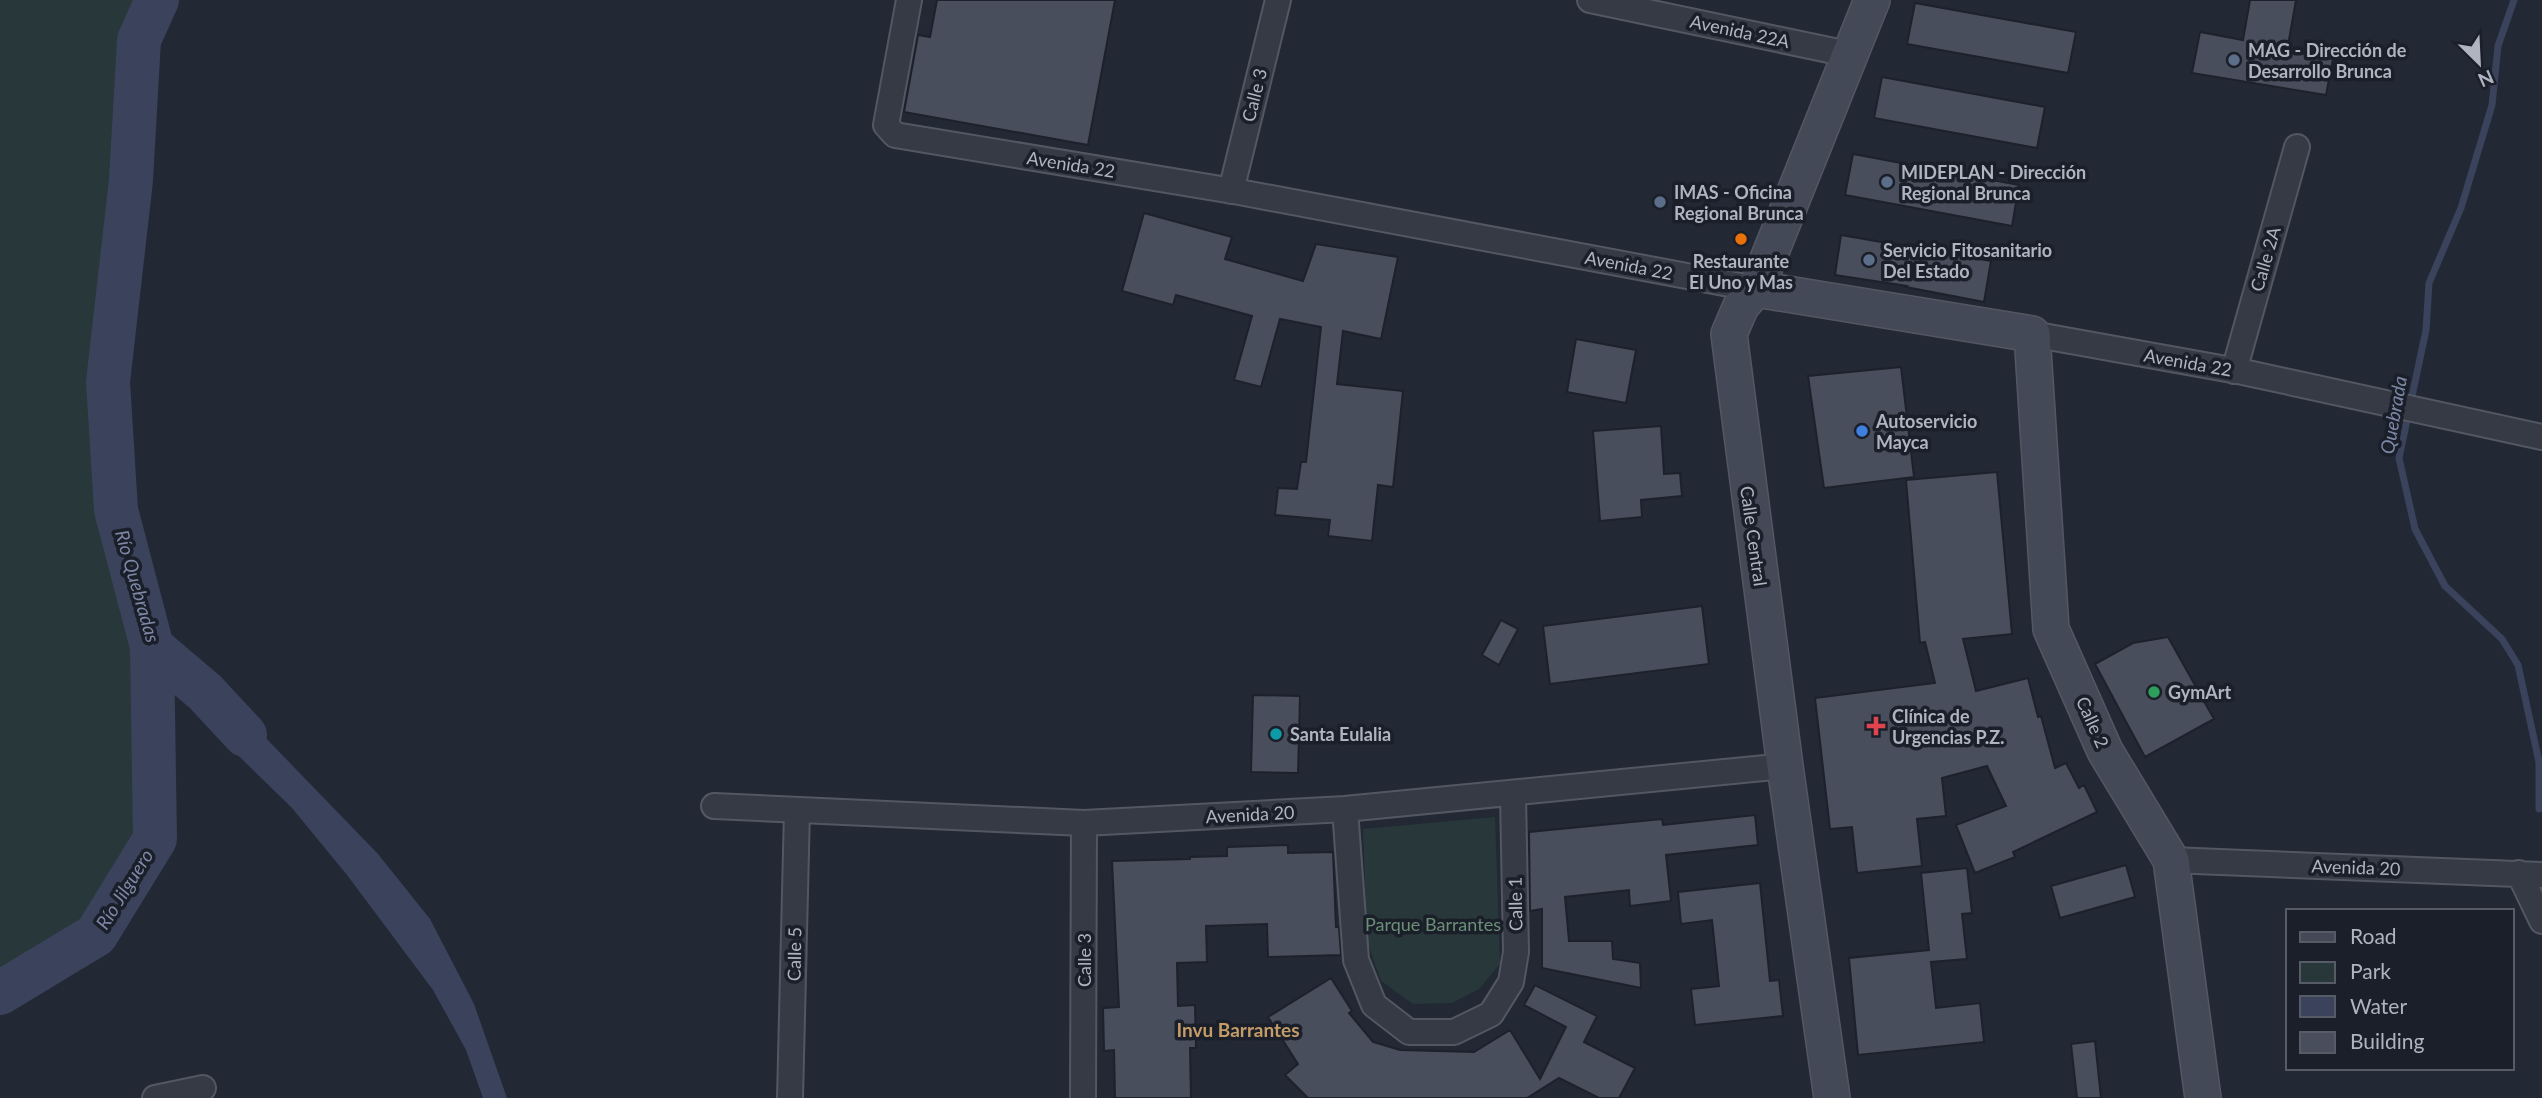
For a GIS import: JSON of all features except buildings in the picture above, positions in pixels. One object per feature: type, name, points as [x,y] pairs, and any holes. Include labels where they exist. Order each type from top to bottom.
[{"type":"main road","name":"Calle Central","points":[[1832,1098],[1728,343],[1736,315],[1756,289],[1848,54],[1872,0]]},
{"type":"main road","name":"Avenida 22","points":[[1756,289],[2032,334]]},
{"type":"main road","name":"Calle 2","points":[[2032,334],[2051,629],[2105,751],[2171,860],[2203,1098]]},
{"type":"street","name":"Avenida 22","points":[[909,0],[886,125],[895,135],[1231,191],[1756,289]]},
{"type":"street","name":"Calle 3","points":[[1231,191],[1278,0]]},
{"type":"street","name":"Avenida 22A","points":[[1590,0],[1848,54]]},
{"type":"street","name":"Calle 2A","points":[[2234,371],[2297,147]]},
{"type":"street","name":"Avenida 22","points":[[2032,334],[2234,371],[2542,437]]},
{"type":"street","name":"Avenida 20","points":[[714,806],[1084,822],[1345,810],[1786,766]]},
{"type":"street","name":"Calle 1","points":[[1345,810],[1356,960],[1374,1005],[1409,1032],[1454,1032],[1491,1014],[1511,982],[1516,952],[1513,795]]},
{"type":"street","name":"Calle 5","points":[[790,1098],[797,810]]},
{"type":"street","name":"Calle 3","points":[[1083,1098],[1084,822]]},
{"type":"street","name":"Avenida 20","points":[[2171,860],[2530,874]]},
{"type":"street","points":[[2530,874],[2542,921]]},
{"type":"street","points":[[155,1098],[203,1088]]},
{"type":"green space","points":[[0,0],[157,0],[139,40],[131,180],[108,382],[116,510],[152,647],[155,839],[110,912],[0,990]]},
{"type":"green space","name":"Parque Barrantes","points":[[1495,817],[1500,964],[1479,989],[1452,1003],[1413,1004],[1381,981],[1367,941],[1363,829]]},
{"type":"water","points":[[205,692],[229,700],[378,854],[430,919],[474,1004],[507,1098],[483,1098],[466,1050],[433,990],[347,875],[292,808],[206,724]]},
{"type":"waterway","name":"Río Quebradas","points":[[157,0],[139,40],[131,180],[108,382],[116,510],[152,647],[205,692],[245,735]]},
{"type":"waterway","name":"Quebrada","points":[[2514,0],[2498,46],[2492,105],[2461,208],[2429,283],[2426,330],[2399,458],[2415,529],[2445,586],[2502,639],[2518,665],[2539,762],[2539,809]]},
{"type":"waterway","name":"Río Jilguero","points":[[0,993],[96,935],[155,839],[152,647]]},
{"type":"place","name":"MAG - Dirección de Desarrollo Brunca","points":[[2234,60]]},
{"type":"place","name":"MIDEPLAN - Dirección Regional Brunca","points":[[1887,182]]},
{"type":"place","name":"IMAS - Oficina Regional Brunca","points":[[1660,202]]},
{"type":"place","name":"Restaurante El Uno y Mas","points":[[1741,239]]},
{"type":"place","name":"Servicio Fitosanitario Del Estado","points":[[1869,260]]},
{"type":"place","name":"Autoservicio Mayca","points":[[1862,431]]},
{"type":"place","name":"GymArt","points":[[2154,692]]},
{"type":"place","name":"Clínica de Urgencias P.Z.","points":[[1876,726]]},
{"type":"place","name":"Santa Eulalia","points":[[1276,734]]},
{"type":"district","name":"Invu Barrantes","points":[[1238,1029]]}]
